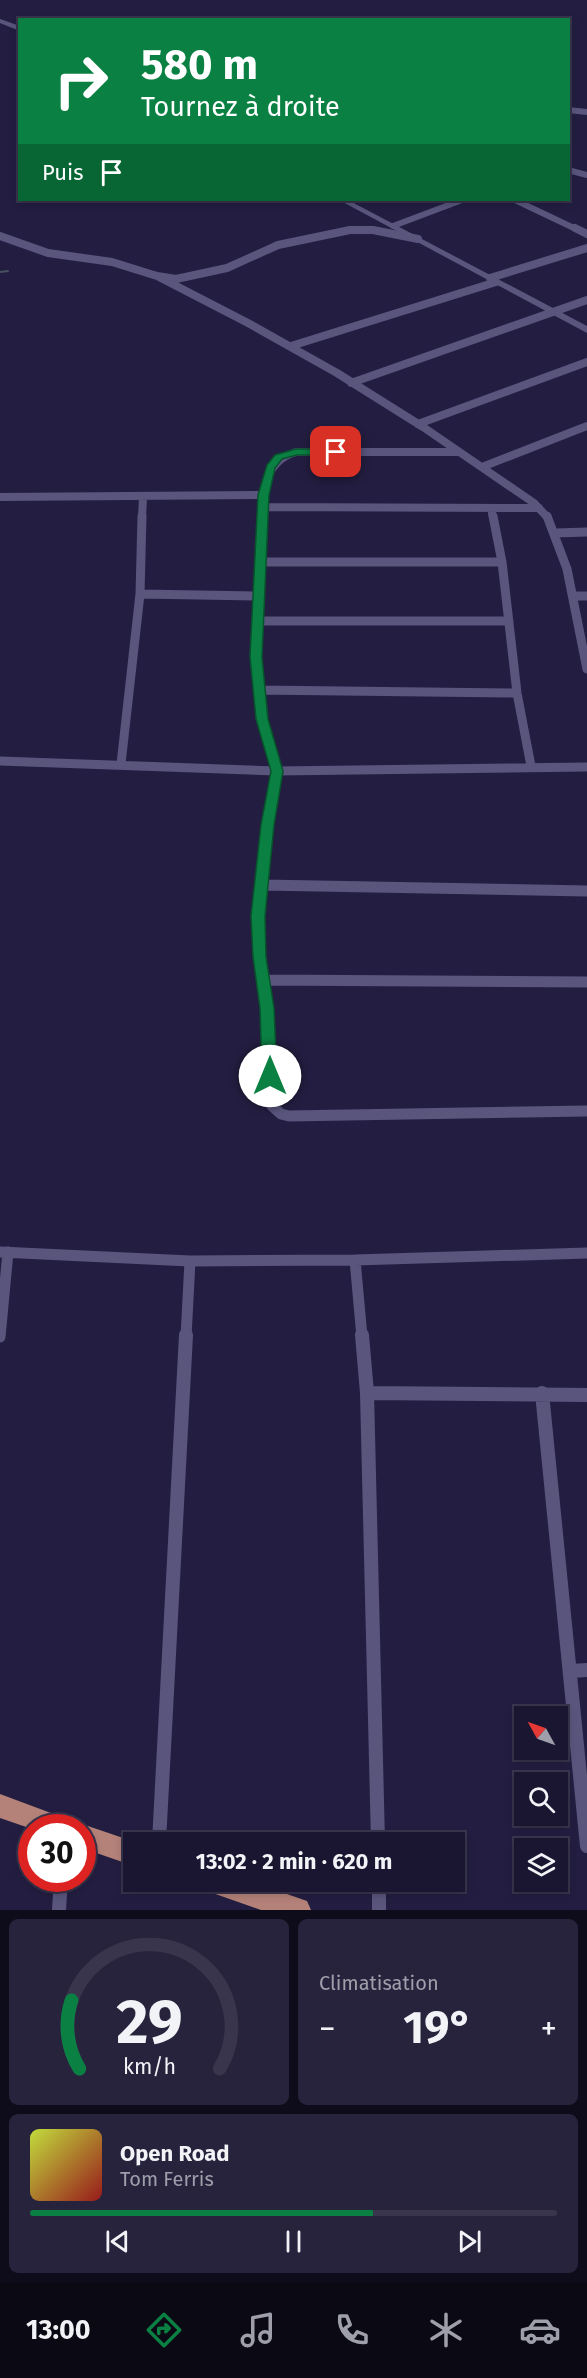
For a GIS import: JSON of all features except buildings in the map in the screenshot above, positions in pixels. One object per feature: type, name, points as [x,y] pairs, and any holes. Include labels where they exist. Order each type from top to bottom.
[{"type":"main road","points":[[0,1806],[22,1814]]},
{"type":"main road","points":[[96,1841],[123,1850]]},
{"type":"main road","points":[[245,1892],[298,1910]]},
{"type":"street","points":[[0,21],[18,28]]},
{"type":"street","points":[[570,110],[587,112]]},
{"type":"street","points":[[570,171],[587,175]]},
{"type":"street","points":[[345,201],[587,330]]},
{"type":"street","points":[[393,226],[459,201]]},
{"type":"street","points":[[516,201],[587,234]]},
{"type":"street","points":[[0,236],[43,252],[112,262],[157,276],[180,279],[207,274],[278,245],[350,230],[373,230],[418,239]]},
{"type":"street","points":[[291,346],[587,248]]},
{"type":"street","points":[[157,276],[291,346],[418,424],[541,508],[556,532],[573,596],[587,669]]},
{"type":"street","points":[[351,383],[587,300]]},
{"type":"street","points":[[418,424],[587,362]]},
{"type":"street","points":[[482,467],[587,426]]},
{"type":"street","points":[[459,452],[296,452],[279,457],[270,467],[263,495],[257,621],[258,690],[262,719],[277,771],[268,825],[258,936],[270,1053],[271,1105],[281,1114],[314,1116],[587,1112]]},
{"type":"street","points":[[0,497],[263,495]]},
{"type":"street","points":[[121,764],[140,594],[143,497]]},
{"type":"street","points":[[263,507],[541,508]]},
{"type":"street","points":[[491,507],[502,562],[517,693],[531,766]]},
{"type":"street","points":[[556,532],[587,532]]},
{"type":"street","points":[[260,562],[502,562]]},
{"type":"street","points":[[140,594],[258,596]]},
{"type":"street","points":[[573,596],[587,596]]},
{"type":"street","points":[[257,621],[509,621]]},
{"type":"street","points":[[258,690],[517,693]]},
{"type":"street","points":[[0,761],[277,771],[587,767]]},
{"type":"street","points":[[262,885],[587,891]]},
{"type":"street","points":[[264,980],[587,982]]},
{"type":"street","points":[[0,1337],[4,1252],[190,1261],[355,1260],[587,1253]]},
{"type":"street","points":[[355,1260],[367,1394],[378,1832]]},
{"type":"street","points":[[160,1832],[190,1261]]},
{"type":"street","points":[[367,1394],[587,1395]]},
{"type":"street","points":[[542,1394],[587,1846]]},
{"type":"street","points":[[571,1671],[587,1670]]},
{"type":"street","points":[[59,1910],[60,1892]]},
{"type":"street","points":[[379,1892],[380,1910]]},
{"type":"waterway","points":[[0,272],[8,271]]},
{"type":"route","points":[[270,1076],[267,1008],[260,957],[258,916],[268,825],[277,771],[262,719],[256,657],[263,495],[270,467],[279,457],[296,452],[336,452]]}]
